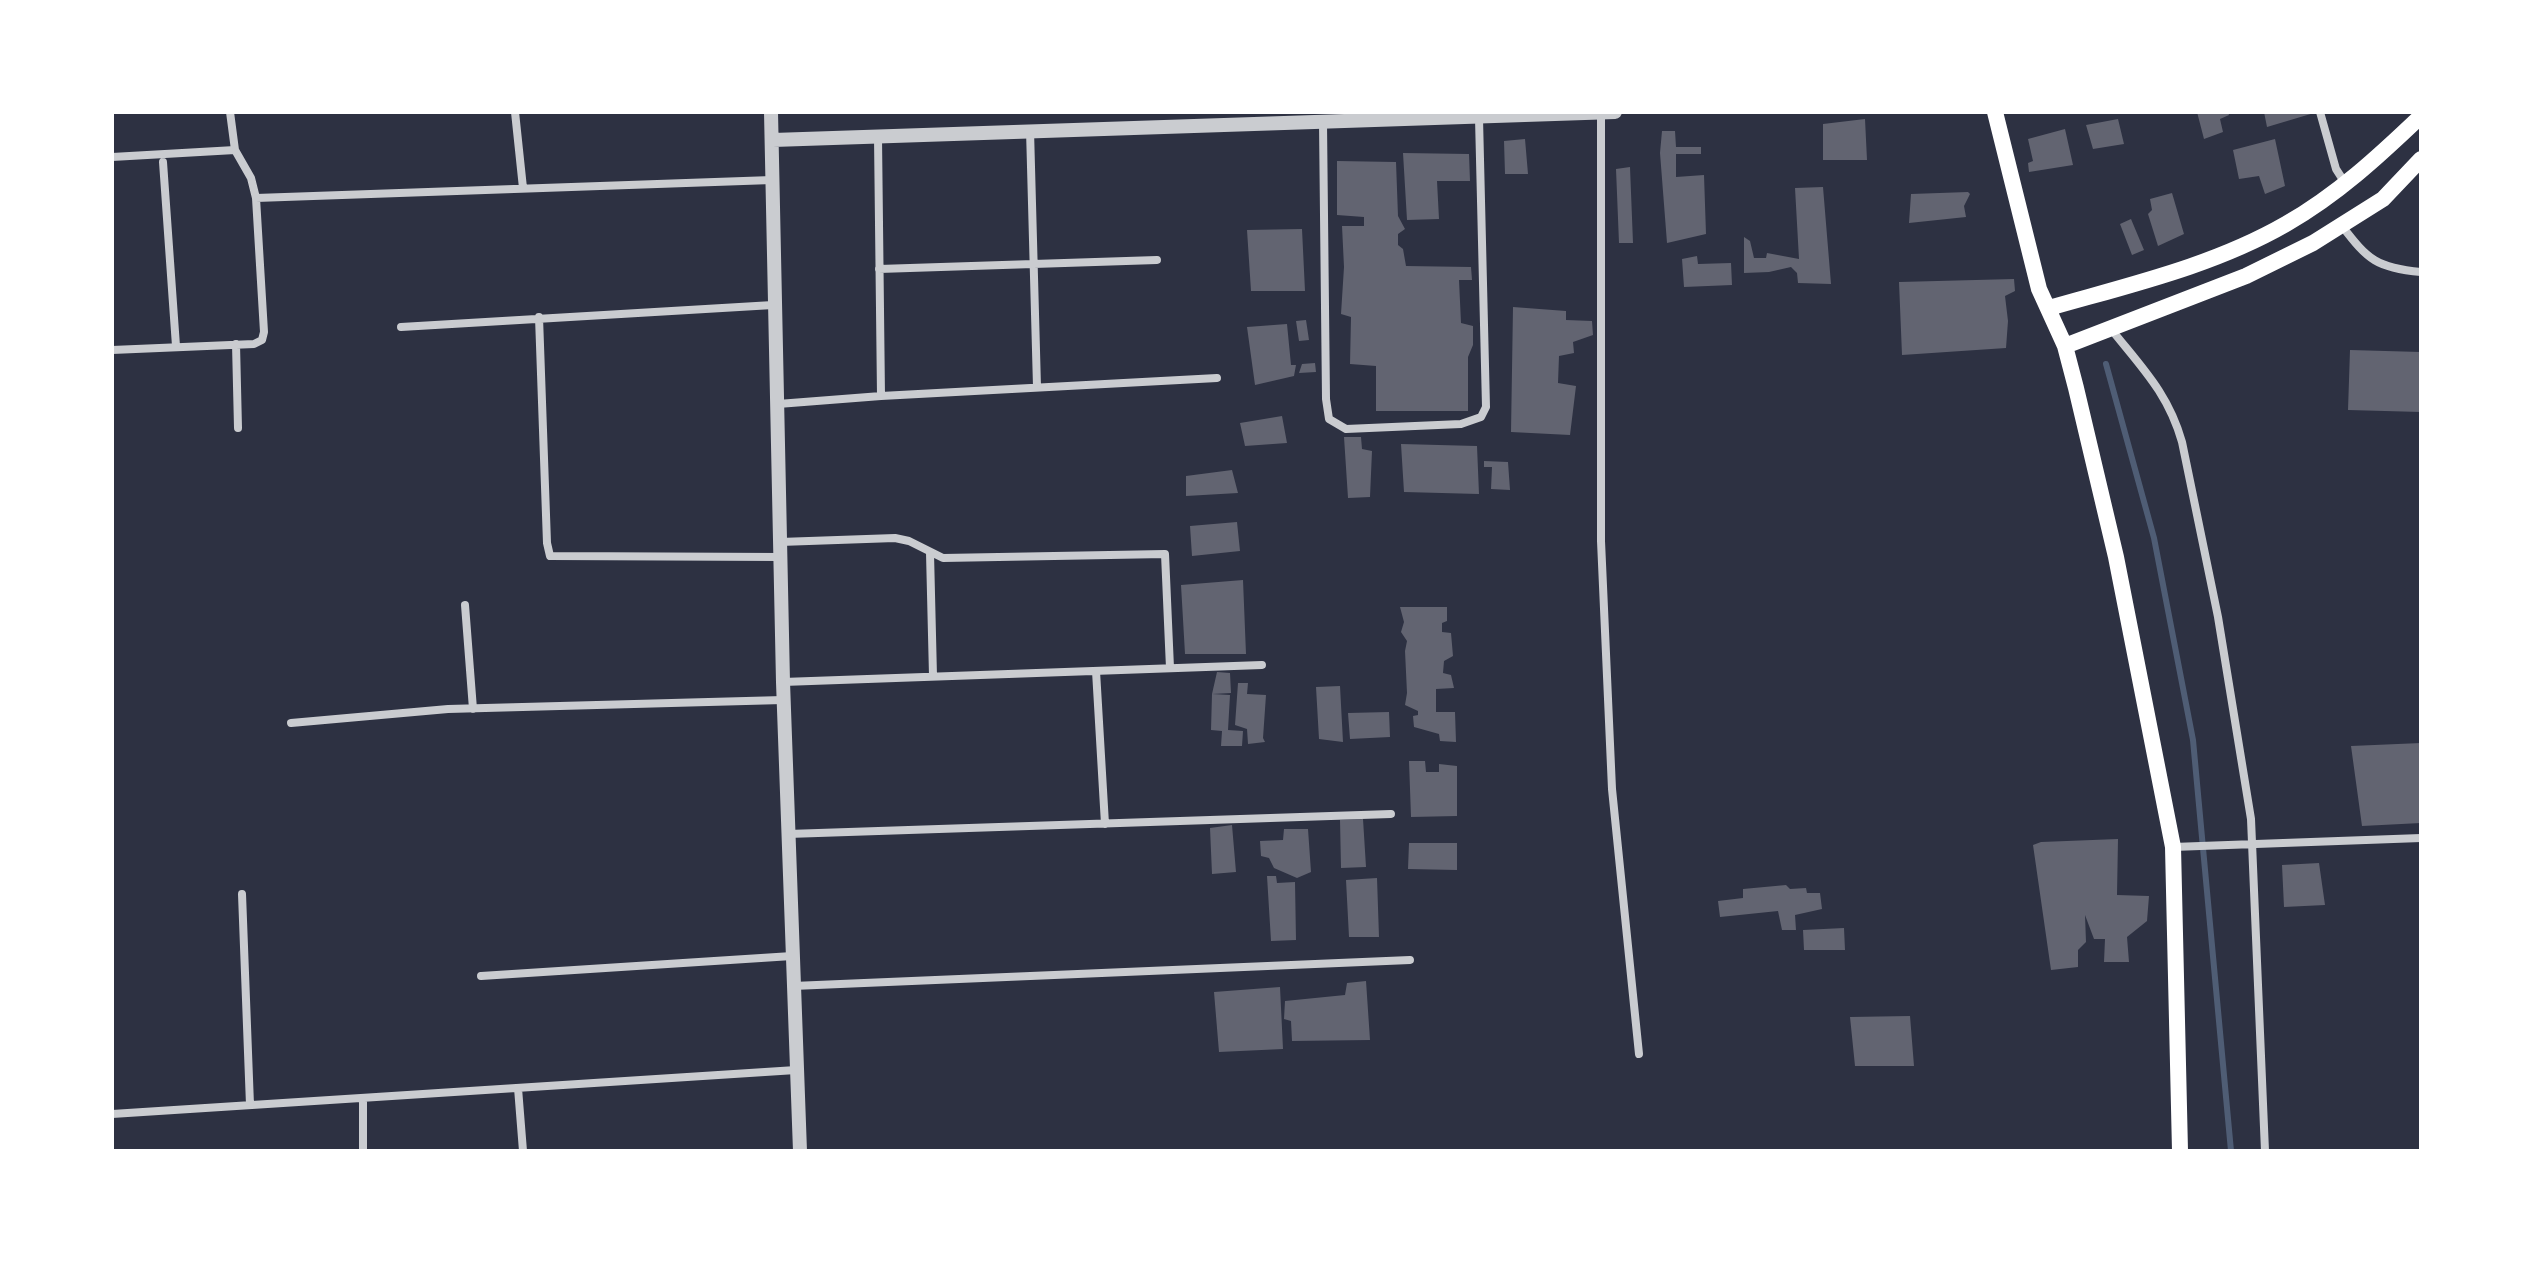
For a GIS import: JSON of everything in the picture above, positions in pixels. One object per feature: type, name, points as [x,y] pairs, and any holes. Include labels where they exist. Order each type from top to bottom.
[{"type":"main road","points":[[1995,112],[2039,289],[2065,346],[2116,557],[2180,846],[2180,1151]]},
{"type":"main road","points":[[2049,308],[2186,268],[2237,249],[2287,224],[2346,184],[2421,116]]},
{"type":"main road","points":[[2065,346],[2246,276],[2313,243],[2383,199],[2421,159]]},
{"type":"street","points":[[112,350],[254,344],[262,340],[256,198],[251,178],[235,150],[230,112]]},
{"type":"street","points":[[515,112],[523,188]]},
{"type":"street","points":[[771,112],[783,700],[800,1151]]},
{"type":"street","points":[[1601,112],[1602,572],[1612,789],[1639,1054]]},
{"type":"street","points":[[773,140],[1615,112]]},
{"type":"street","points":[[2320,112],[2336,169],[2346,184]]},
{"type":"street","points":[[1323,123],[1326,399],[1329,419],[1346,429],[1461,424],[1481,417],[1486,407],[1479,118]]},
{"type":"street","points":[[1030,130],[1037,387]]},
{"type":"street","points":[[878,137],[881,396]]},
{"type":"street","points":[[112,157],[235,150]]},
{"type":"street","points":[[163,162],[176,346]]},
{"type":"street","points":[[256,198],[772,180]]},
{"type":"street","points":[[2342,226],[2361,251],[2377,264],[2421,272]]},
{"type":"street","points":[[879,269],[1157,260]]},
{"type":"street","points":[[401,327],[773,305]]},
{"type":"street","points":[[539,317],[550,556],[780,550],[895,538],[909,541],[943,558],[1165,554],[1170,668]]},
{"type":"street","points":[[2111,329],[2165,397],[2174,414],[2218,617],[2254,845],[2265,1151]]},
{"type":"street","points":[[236,344],[238,428]]},
{"type":"street","points":[[778,404],[1217,378]]},
{"type":"street","points":[[930,553],[933,676]]},
{"type":"street","points":[[465,605],[473,709]]},
{"type":"street","points":[[783,682],[1262,665]]},
{"type":"street","points":[[1096,671],[1105,824]]},
{"type":"street","points":[[291,723],[473,709],[783,700]]},
{"type":"street","points":[[788,834],[1391,814]]},
{"type":"street","points":[[2180,846],[2225,847],[2421,838]]},
{"type":"street","points":[[242,894],[250,1105]]},
{"type":"street","points":[[481,976],[792,956]]},
{"type":"street","points":[[793,986],[1410,960]]},
{"type":"street","points":[[112,1114],[796,1070]]},
{"type":"street","points":[[518,1088],[523,1151]]},
{"type":"street","points":[[363,1098],[363,1151]]},
{"type":"building","points":[[2197,112],[2228,112],[2229,115],[2220,119],[2223,132],[2204,139]]},
{"type":"building","points":[[2264,112],[2313,112],[2314,113],[2267,127]]},
{"type":"building","points":[[1865,119],[1867,160],[1823,160],[1823,124]]},
{"type":"building","points":[[2118,119],[2124,144],[2093,149],[2086,125]]},
{"type":"building","points":[[2065,129],[2073,165],[2029,172],[2028,163],[2033,161],[2028,139]]},
{"type":"building","points":[[1662,131],[1675,131],[1676,147],[1701,147],[1701,154],[1676,154],[1676,177],[1704,175],[1706,234],[1667,243],[1660,153]]},
{"type":"building","points":[[1525,139],[1528,174],[1505,174],[1504,141]]},
{"type":"building","points":[[2275,139],[2285,186],[2265,194],[2259,176],[2239,179],[2233,150]]},
{"type":"building","points":[[1403,153],[1469,154],[1470,181],[1437,181],[1439,219],[1407,220]]},
{"type":"building","points":[[1337,161],[1396,162],[1398,216],[1405,229],[1398,234],[1398,245],[1403,249],[1406,266],[1471,267],[1472,280],[1459,280],[1461,323],[1473,326],[1473,345],[1468,357],[1468,411],[1376,411],[1376,366],[1350,364],[1351,317],[1341,314],[1344,267],[1342,226],[1364,226],[1364,217],[1337,215]]},
{"type":"building","points":[[1630,167],[1633,243],[1619,243],[1616,169]]},
{"type":"building","points":[[1823,187],[1831,284],[1798,283],[1797,273],[1791,267],[1744,273],[1744,237],[1750,241],[1754,258],[1766,258],[1767,253],[1799,259],[1795,188]]},
{"type":"building","points":[[2172,193],[2184,234],[2158,246],[2148,214],[2152,210],[2150,199]]},
{"type":"building","points":[[1911,194],[1970,194],[1964,206],[1966,217],[1909,223]]},
{"type":"building","points":[[2131,219],[2144,250],[2132,255],[2120,224]]},
{"type":"building","points":[[1302,229],[1305,291],[1251,291],[1247,230]]},
{"type":"building","points":[[1697,256],[1698,264],[1731,263],[1732,285],[1684,287],[1682,259]]},
{"type":"building","points":[[2014,279],[2015,291],[2005,296],[2008,321],[2006,348],[1902,355],[1899,282]]},
{"type":"building","points":[[1513,307],[1566,311],[1566,320],[1592,321],[1593,335],[1573,342],[1574,353],[1559,356],[1558,383],[1576,386],[1570,435],[1511,432]]},
{"type":"building","points":[[1306,320],[1309,340],[1299,341],[1296,321]]},
{"type":"building","points":[[1287,324],[1291,365],[1296,365],[1294,376],[1255,385],[1247,327]]},
{"type":"building","points":[[2350,350],[2421,352],[2421,412],[2348,410]]},
{"type":"building","points":[[1315,363],[1316,372],[1299,373],[1302,364]]},
{"type":"building","points":[[1282,416],[1287,443],[1245,446],[1240,423]]},
{"type":"building","points":[[1344,437],[1361,437],[1362,449],[1372,451],[1370,497],[1348,498]]},
{"type":"building","points":[[1401,444],[1477,446],[1479,494],[1404,492]]},
{"type":"building","points":[[1484,461],[1508,462],[1510,490],[1491,489],[1492,467],[1484,467]]},
{"type":"building","points":[[1232,470],[1238,493],[1186,496],[1186,476]]},
{"type":"building","points":[[1237,522],[1240,551],[1192,556],[1190,526]]},
{"type":"building","points":[[1243,580],[1246,654],[1185,654],[1181,585]]},
{"type":"building","points":[[1400,607],[1447,607],[1447,621],[1442,623],[1442,632],[1451,633],[1453,656],[1444,661],[1443,673],[1451,675],[1454,688],[1436,689],[1436,712],[1455,712],[1456,742],[1440,741],[1439,734],[1414,727],[1413,716],[1418,715],[1418,711],[1405,705],[1407,641],[1401,632],[1404,622]]},
{"type":"building","points":[[1217,672],[1230,673],[1231,693],[1212,694]]},
{"type":"building","points":[[1238,683],[1248,683],[1247,694],[1266,695],[1265,742],[1248,744],[1247,729],[1235,725]]},
{"type":"building","points":[[1340,686],[1343,742],[1319,739],[1316,687]]},
{"type":"building","points":[[1212,694],[1230,695],[1228,730],[1243,731],[1242,746],[1221,746],[1222,731],[1211,730]]},
{"type":"building","points":[[1389,712],[1390,737],[1350,739],[1348,713]]},
{"type":"building","points":[[2421,743],[2421,823],[2362,826],[2351,746]]},
{"type":"building","points":[[1409,761],[1425,761],[1426,772],[1439,772],[1439,764],[1457,766],[1457,816],[1411,817]]},
{"type":"building","points":[[1363,819],[1366,867],[1341,868],[1340,820]]},
{"type":"building","points":[[1232,825],[1236,872],[1212,874],[1210,828]]},
{"type":"building","points":[[1284,829],[1308,829],[1311,872],[1297,878],[1274,868],[1269,858],[1261,856],[1260,841],[1283,840]]},
{"type":"building","points":[[2118,839],[2117,895],[2149,896],[2147,921],[2127,937],[2129,962],[2104,962],[2105,939],[2094,939],[2085,915],[2086,942],[2078,950],[2078,967],[2051,970],[2033,845],[2041,842]]},
{"type":"building","points":[[1409,843],[1457,843],[1457,870],[1408,869]]},
{"type":"building","points":[[2319,863],[2325,905],[2284,907],[2282,865]]},
{"type":"building","points":[[1267,876],[1276,876],[1277,883],[1295,882],[1296,940],[1271,941]]},
{"type":"building","points":[[1377,878],[1379,937],[1349,937],[1346,880]]},
{"type":"building","points":[[1786,885],[1790,889],[1806,888],[1807,893],[1820,893],[1822,909],[1795,915],[1796,930],[1782,930],[1778,911],[1720,917],[1718,901],[1743,898],[1743,889]]},
{"type":"building","points":[[1844,928],[1845,950],[1804,950],[1803,930]]},
{"type":"building","points":[[1366,981],[1370,1040],[1292,1041],[1291,1021],[1284,1019],[1285,1001],[1345,995],[1347,983]]},
{"type":"building","points":[[1280,987],[1283,1049],[1219,1052],[1214,992]]},
{"type":"building","points":[[1910,1016],[1914,1066],[1855,1066],[1850,1017]]},
{"type":"waterway","points":[[2106,364],[2154,538],[2193,740],[2231,1151]]}]
